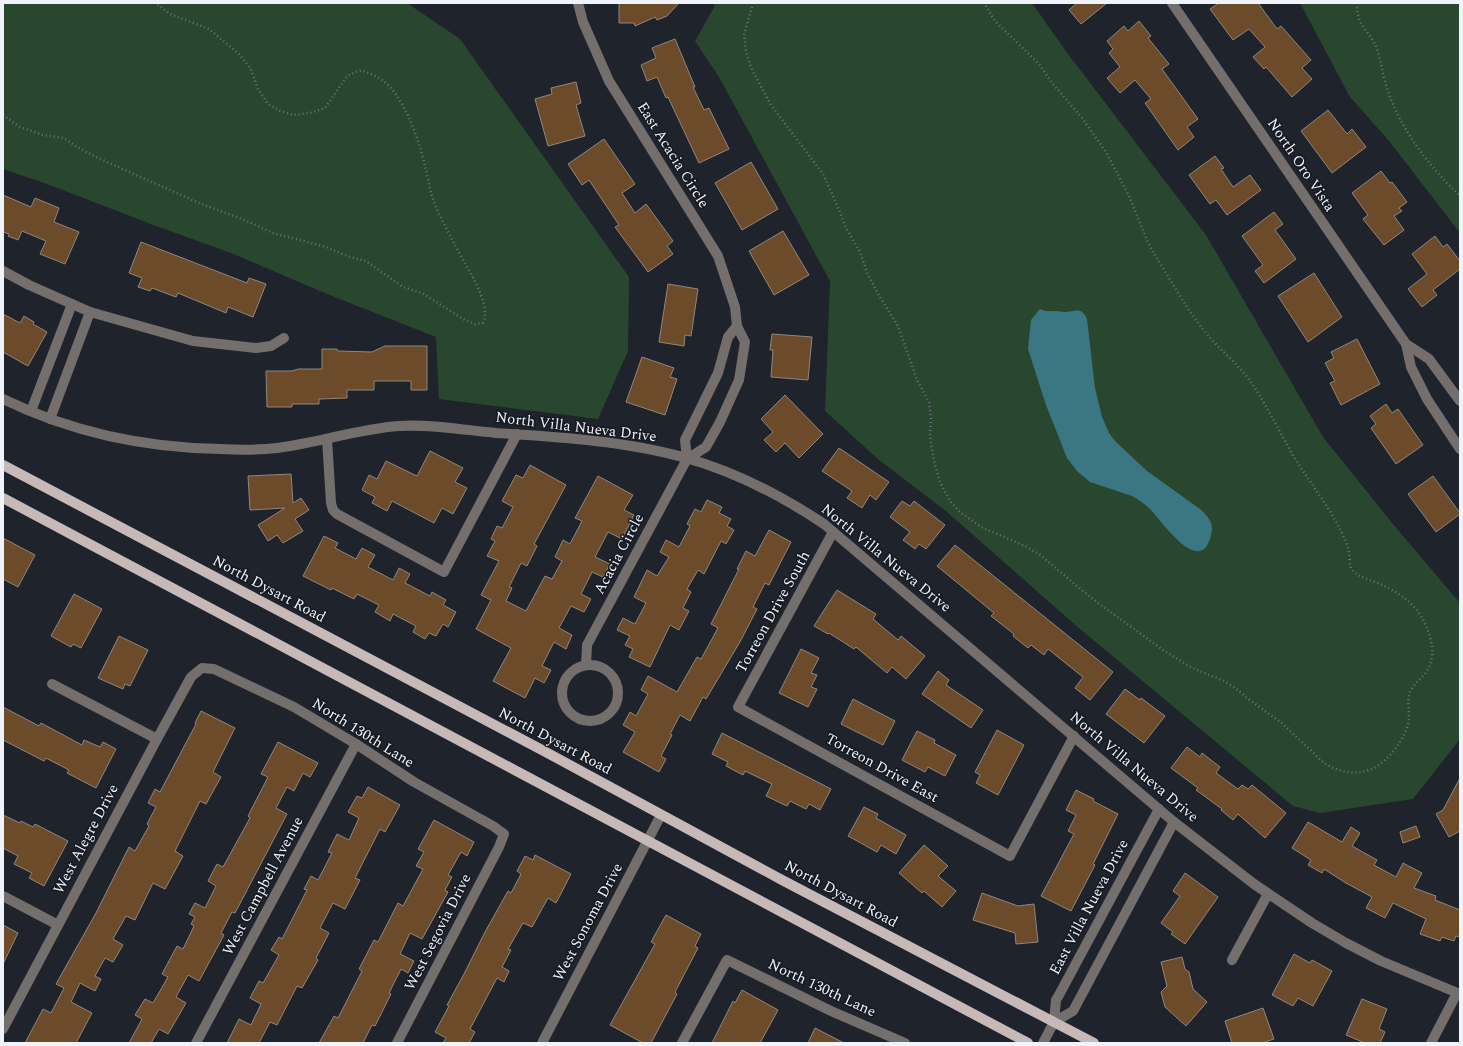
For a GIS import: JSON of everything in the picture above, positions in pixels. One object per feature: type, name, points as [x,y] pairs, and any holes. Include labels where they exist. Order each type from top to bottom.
[{"type":"main road","name":"North Dysart Road","points":[[3,465],[542,750],[661,815],[1094,1043]]},
{"type":"main road","points":[[3,498],[1028,1043]]},
{"type":"street","name":"East Acacia Circle","points":[[578,3],[583,22],[609,81],[718,256],[735,306],[737,326],[745,342],[739,380],[720,422],[706,447],[687,459]]},
{"type":"street","name":"North Oro Vista","points":[[1172,3],[1406,344],[1429,359],[1460,401]]},
{"type":"street","points":[[3,271],[90,312],[193,341],[256,348],[272,346],[284,338]]},
{"type":"street","points":[[30,411],[72,304]]},
{"type":"street","points":[[50,419],[90,312]]},
{"type":"street","points":[[687,459],[685,440],[718,373],[728,337],[737,326]]},
{"type":"street","name":"North Oro Vista","points":[[1406,344],[1410,367],[1427,399],[1460,449]]},
{"type":"street","name":"North Villa Nueva Drive","points":[[3,399],[50,419],[112,437],[151,444],[206,449],[242,450],[274,448],[327,439],[376,428],[400,426],[517,434],[614,444],[652,450],[687,459],[723,471],[754,484],[810,515],[834,532],[1174,822],[1268,894],[1346,943],[1381,961],[1458,994]]},
{"type":"street","points":[[327,439],[331,503],[336,514],[444,572],[517,434]]},
{"type":"street","name":"Acacia Circle","points":[[586,665],[587,645],[687,459]]},
{"type":"street","name":"Torreon Drive South","points":[[738,706],[834,532]]},
{"type":"street","points":[[586,665],[595,665],[604,668],[611,674],[616,682],[618,696],[613,709],[598,719],[580,719],[572,714],[566,707],[563,699],[563,690],[568,677],[577,668],[586,665]]},
{"type":"street","name":"West Alegre Drive","points":[[3,1029],[156,739],[191,677],[202,668]]},
{"type":"street","name":"North 130th Lane","points":[[202,668],[214,669],[294,707],[356,744],[414,782],[494,826],[504,834]]},
{"type":"street","points":[[52,684],[156,739]]},
{"type":"street","name":"Torreon Drive East","points":[[738,706],[1010,856],[1074,736]]},
{"type":"street","name":"West Campbell Avenue","points":[[196,1043],[356,744]]},
{"type":"street","name":"East Villa Nueva Drive","points":[[1043,1043],[1054,1022],[1056,1000],[1159,809]]},
{"type":"street","name":"West Sonoma Drive","points":[[542,1043],[661,815]]},
{"type":"street","points":[[1054,1022],[1073,1011],[1174,822]]},
{"type":"street","name":"West Segovia Drive","points":[[397,1043],[504,834]]},
{"type":"street","points":[[1232,960],[1268,894]]},
{"type":"street","points":[[3,896],[58,925]]},
{"type":"street","name":"North 130th Lane","points":[[682,1043],[727,960],[886,1039],[905,1043]]},
{"type":"street","points":[[1431,1043],[1458,994]]},
{"type":"path","points":[[3,115],[20,127],[43,135],[64,138],[98,158],[198,203],[242,219],[273,233],[326,247],[350,257],[366,261],[403,287],[422,293],[464,319],[475,324],[483,323],[486,318],[482,297],[442,220],[432,197],[425,165],[415,133],[401,103],[389,85],[375,75],[361,70],[347,76],[325,108],[310,113],[293,115],[280,111],[268,104],[258,89],[251,69],[239,54],[209,29],[170,14],[156,3]]},
{"type":"path","points":[[753,3],[744,35],[746,52],[750,65],[771,105],[823,174],[846,228],[860,252],[868,275],[898,326],[917,380],[929,402],[931,417],[930,436],[934,461],[940,482],[950,501],[960,512],[981,527],[1025,546],[1039,554],[1090,597],[1142,636],[1174,657],[1201,672],[1224,681],[1238,690],[1283,724],[1324,763],[1336,770],[1345,772],[1355,773],[1370,770],[1384,761],[1400,742],[1408,724],[1408,701],[1411,690],[1428,670],[1432,650],[1431,639],[1422,619],[1407,600],[1390,588],[1362,577],[1354,571],[1350,564],[1349,552],[1339,528],[1294,457],[1253,386],[1239,368],[1201,328],[1153,252],[1129,196],[1106,152],[1082,118],[1052,83],[1039,64],[996,21],[984,3]]},
{"type":"path","points":[[1357,3],[1357,16],[1377,49],[1385,84],[1402,122],[1409,135],[1425,157],[1460,196]]},
{"type":"green space","points":[[3,3],[407,3],[460,39],[629,277],[628,351],[598,419],[439,399],[436,337],[327,294],[236,255],[3,169]]},
{"type":"green space","points":[[715,3],[1032,3],[1065,50],[1206,235],[1323,437],[1397,529],[1460,603],[1460,739],[1413,799],[1320,813],[1293,806],[1080,629],[946,511],[879,460],[825,411],[830,281],[719,77],[695,41]]},
{"type":"green space","points":[[1300,3],[1460,3],[1460,233],[1390,142],[1350,97]]},
{"type":"water","points":[[1040,309],[1046,311],[1064,312],[1080,311],[1085,315],[1087,319],[1095,388],[1102,417],[1109,433],[1115,441],[1147,471],[1200,509],[1206,515],[1210,521],[1212,530],[1208,543],[1204,549],[1197,551],[1190,549],[1175,537],[1144,504],[1132,496],[1090,482],[1077,471],[1067,458],[1046,405],[1028,349],[1031,320]]},
{"type":"building","points":[[619,3],[679,3],[667,16],[657,20],[655,17],[635,26],[634,23],[619,23]]},
{"type":"building","points":[[1077,3],[1107,3],[1081,24],[1069,10]]},
{"type":"building","points":[[1219,3],[1258,3],[1277,29],[1281,26],[1311,60],[1302,68],[1312,79],[1292,97],[1266,67],[1264,69],[1253,57],[1265,47],[1249,29],[1233,40],[1210,9]]},
{"type":"building","points":[[1139,21],[1151,36],[1148,38],[1169,64],[1162,69],[1198,119],[1187,127],[1194,137],[1178,150],[1145,103],[1151,99],[1135,80],[1120,93],[1107,78],[1120,67],[1109,53],[1113,49],[1107,41],[1124,26],[1128,31]]},
{"type":"building","points":[[675,39],[695,87],[693,87],[704,110],[709,108],[729,149],[699,163],[657,77],[647,81],[641,65],[656,58],[652,48]]},
{"type":"building","points":[[576,82],[581,103],[576,105],[585,136],[548,146],[535,99],[552,94],[551,88]]},
{"type":"building","points":[[1328,110],[1347,134],[1352,129],[1366,147],[1332,173],[1301,131]]},
{"type":"building","points":[[604,139],[635,184],[622,193],[635,213],[646,204],[673,241],[667,246],[673,254],[648,272],[615,227],[619,225],[589,180],[582,185],[568,164]]},
{"type":"building","points":[[1215,156],[1224,168],[1221,169],[1233,187],[1250,175],[1261,190],[1227,215],[1216,200],[1210,204],[1189,175]]},
{"type":"building","points":[[751,162],[778,209],[742,230],[715,183]]},
{"type":"building","points":[[1381,171],[1390,183],[1392,182],[1407,202],[1399,208],[1402,211],[1394,216],[1404,230],[1384,245],[1363,219],[1368,215],[1352,193]]},
{"type":"building","points":[[3,195],[31,207],[35,198],[59,208],[54,222],[79,232],[65,264],[40,254],[46,241],[22,231],[18,240],[3,232]]},
{"type":"building","points":[[1274,212],[1283,224],[1275,230],[1296,259],[1264,283],[1255,271],[1263,265],[1242,236]]},
{"type":"building","points":[[783,231],[809,275],[774,295],[749,251]]},
{"type":"building","points":[[1435,236],[1443,247],[1447,244],[1460,261],[1460,269],[1433,290],[1437,295],[1422,307],[1408,289],[1427,274],[1412,254]]},
{"type":"building","points":[[141,242],[247,283],[249,278],[266,284],[253,317],[228,307],[226,313],[178,293],[176,297],[152,288],[150,291],[138,287],[142,278],[129,273]]},
{"type":"building","points":[[1314,273],[1342,317],[1308,342],[1278,296]]},
{"type":"building","points":[[668,284],[698,289],[691,336],[685,335],[684,346],[659,342]]},
{"type":"building","points":[[3,314],[20,323],[24,316],[34,322],[33,324],[47,332],[28,366],[3,352]]},
{"type":"building","points":[[772,334],[812,337],[808,380],[771,377],[773,350],[770,350]]},
{"type":"building","points":[[1357,339],[1380,384],[1341,405],[1330,383],[1335,381],[1325,363],[1334,358],[1331,352]]},
{"type":"building","points":[[385,346],[427,346],[427,390],[411,390],[411,381],[374,381],[374,390],[347,390],[347,398],[319,399],[319,404],[292,404],[292,407],[267,407],[266,371],[322,369],[322,349],[372,352]]},
{"type":"building","points":[[642,357],[674,368],[670,377],[677,379],[665,415],[626,402]]},
{"type":"building","points":[[785,395],[823,434],[799,458],[785,443],[776,452],[764,440],[773,432],[761,419]]},
{"type":"building","points":[[1386,404],[1392,413],[1398,409],[1423,445],[1396,464],[1371,428],[1376,424],[1370,416]]},
{"type":"building","points":[[839,448],[889,482],[876,500],[870,495],[862,508],[847,498],[852,491],[822,471]]},
{"type":"building","points":[[430,451],[463,468],[455,482],[467,488],[453,514],[442,508],[434,523],[392,501],[387,511],[372,503],[375,497],[362,490],[369,475],[377,479],[386,461],[417,476]]},
{"type":"building","points":[[530,465],[566,485],[534,544],[537,546],[527,566],[521,563],[509,587],[512,588],[506,601],[526,611],[545,576],[552,579],[562,561],[555,557],[563,540],[570,544],[582,521],[575,518],[598,476],[633,495],[624,510],[634,515],[622,539],[608,532],[595,557],[610,564],[603,577],[592,572],[581,594],[591,599],[584,612],[571,606],[559,628],[572,635],[566,649],[554,642],[542,666],[551,670],[544,683],[535,678],[525,698],[493,681],[511,648],[476,629],[491,600],[481,595],[499,561],[487,556],[495,541],[491,539],[497,526],[502,528],[513,507],[502,501],[516,475],[523,478]]},
{"type":"building","points":[[291,474],[293,503],[301,498],[309,510],[295,519],[303,531],[283,543],[277,535],[268,541],[258,525],[285,508],[250,510],[248,476]]},
{"type":"building","points":[[1433,476],[1460,513],[1436,532],[1408,494]]},
{"type":"building","points":[[707,500],[722,507],[719,513],[731,519],[727,526],[734,530],[726,544],[721,541],[704,574],[698,570],[687,589],[691,592],[683,608],[689,611],[679,630],[670,625],[650,667],[629,657],[633,649],[625,645],[630,636],[617,630],[623,618],[635,624],[646,603],[634,597],[647,570],[657,576],[669,557],[660,552],[666,540],[679,547],[690,526],[687,524],[695,509],[701,512]]},
{"type":"building","points":[[902,501],[910,506],[914,501],[945,525],[926,549],[919,544],[915,549],[903,540],[910,532],[890,517]]},
{"type":"building","points":[[769,530],[791,542],[769,585],[765,583],[753,607],[757,609],[741,640],[706,699],[703,697],[690,721],[680,715],[661,756],[666,759],[659,772],[623,752],[635,732],[623,725],[630,712],[636,716],[648,694],[641,690],[648,676],[677,692],[697,657],[701,659],[718,628],[711,624],[739,569],[737,569],[746,551],[755,556]]},
{"type":"building","points":[[324,536],[338,543],[335,548],[356,559],[362,548],[375,555],[368,567],[393,580],[399,568],[410,574],[405,583],[430,596],[432,592],[446,600],[443,605],[456,612],[448,627],[443,624],[436,636],[429,633],[425,639],[413,632],[416,626],[393,614],[390,621],[375,612],[379,605],[357,594],[354,599],[332,588],[331,590],[303,576]]},
{"type":"building","points":[[3,538],[35,555],[18,587],[3,579]]},
{"type":"building","points":[[955,545],[1113,672],[1090,700],[1075,688],[1083,677],[1048,649],[1044,655],[1031,645],[1028,648],[1013,636],[1014,634],[991,616],[994,613],[937,566]]},
{"type":"building","points":[[837,590],[876,614],[873,619],[898,640],[901,636],[925,656],[906,679],[892,667],[887,673],[856,647],[854,649],[829,633],[828,634],[814,626]]},
{"type":"building","points":[[74,594],[102,609],[81,648],[73,644],[71,647],[51,636]]},
{"type":"building","points":[[119,636],[148,650],[130,686],[125,684],[123,689],[98,678]]},
{"type":"building","points":[[801,649],[819,658],[811,673],[817,675],[811,687],[817,689],[808,707],[779,693]]},
{"type":"building","points":[[938,671],[949,680],[946,685],[983,710],[971,728],[922,694]]},
{"type":"building","points":[[1125,689],[1140,700],[1141,698],[1165,716],[1144,743],[1106,714]]},
{"type":"building","points":[[853,699],[895,721],[883,745],[841,724]]},
{"type":"building","points":[[3,707],[39,726],[41,723],[82,745],[84,740],[100,747],[103,742],[116,749],[96,788],[67,773],[69,770],[46,758],[44,761],[3,740]]},
{"type":"building","points":[[201,711],[235,728],[213,772],[221,777],[206,804],[200,801],[175,851],[183,856],[165,889],[153,883],[135,920],[126,916],[113,939],[123,945],[113,962],[105,958],[95,976],[101,979],[95,991],[80,983],[71,1002],[92,1013],[76,1043],[25,1043],[43,1009],[51,1013],[64,988],[56,984],[96,913],[129,847],[135,851],[149,826],[147,824],[156,807],[148,803],[155,789],[160,792],[196,724],[195,723]]},
{"type":"building","points":[[997,730],[1024,745],[998,795],[976,783],[980,775],[975,772]]},
{"type":"building","points":[[917,731],[935,740],[934,743],[956,755],[945,776],[928,767],[925,772],[902,760]]},
{"type":"building","points":[[722,733],[831,789],[820,810],[809,804],[806,809],[790,801],[787,806],[766,796],[772,784],[745,771],[743,775],[726,766],[728,762],[712,754]]},
{"type":"building","points":[[278,742],[318,763],[310,777],[303,773],[294,791],[287,787],[276,808],[287,814],[235,913],[232,912],[221,933],[224,935],[199,981],[188,975],[176,997],[186,1003],[168,1034],[159,1029],[151,1043],[129,1043],[142,1019],[135,1015],[145,999],[153,1003],[168,977],[162,974],[177,946],[183,949],[194,926],[191,924],[195,917],[189,914],[195,903],[205,908],[216,886],[208,881],[217,864],[223,867],[250,818],[248,816],[268,777],[261,774]]},
{"type":"building","points":[[1187,747],[1200,757],[1202,753],[1220,767],[1216,773],[1238,789],[1242,785],[1248,789],[1252,785],[1286,813],[1265,838],[1238,814],[1233,820],[1221,810],[1222,809],[1196,790],[1198,788],[1171,768]]},
{"type":"building","points":[[1460,778],[1460,831],[1449,837],[1436,814],[1443,810]]},
{"type":"building","points":[[368,787],[400,805],[385,832],[380,829],[355,878],[360,880],[345,909],[333,903],[320,928],[329,933],[316,958],[318,960],[302,988],[297,986],[277,1025],[270,1022],[259,1043],[227,1043],[239,1019],[251,1025],[261,1004],[250,998],[259,981],[263,983],[279,955],[271,950],[279,937],[282,939],[307,890],[304,889],[311,876],[318,880],[332,853],[328,852],[337,834],[349,840],[359,818],[348,812],[357,796],[362,798]]},
{"type":"building","points":[[1076,790],[1118,814],[1093,864],[1095,865],[1071,911],[1041,896],[1074,834],[1068,831],[1076,815],[1066,810]]},
{"type":"building","points":[[864,807],[878,814],[876,818],[906,835],[896,854],[881,845],[877,852],[848,836]]},
{"type":"building","points":[[3,815],[33,827],[35,824],[68,841],[44,886],[29,878],[32,873],[14,864],[18,856],[3,848]]},
{"type":"building","points":[[434,820],[474,842],[467,856],[461,852],[448,875],[452,877],[445,890],[448,892],[422,939],[410,933],[400,954],[414,961],[408,973],[401,969],[389,993],[391,994],[375,1026],[372,1025],[363,1043],[319,1043],[334,1016],[338,1018],[362,971],[359,969],[374,940],[378,942],[398,903],[403,906],[423,869],[416,866],[424,852],[418,849]]},
{"type":"building","points":[[1308,822],[1342,842],[1351,827],[1360,833],[1352,846],[1377,860],[1374,865],[1396,877],[1403,863],[1422,873],[1414,888],[1436,896],[1435,900],[1460,910],[1460,937],[1456,936],[1454,941],[1442,937],[1440,941],[1420,934],[1426,919],[1393,903],[1385,918],[1366,908],[1372,897],[1324,869],[1322,873],[1308,865],[1311,860],[1292,848]]},
{"type":"building","points":[[1416,826],[1420,837],[1403,843],[1400,832]]},
{"type":"building","points":[[924,845],[948,866],[938,876],[956,891],[942,907],[924,891],[922,893],[899,873]]},
{"type":"building","points":[[535,855],[571,874],[556,903],[548,898],[532,927],[523,923],[508,949],[511,950],[502,967],[509,971],[504,982],[497,978],[470,1029],[475,1032],[469,1043],[443,1043],[446,1038],[435,1032],[449,1006],[447,1005],[508,891],[511,893],[521,874],[517,871],[525,856],[533,860]]},
{"type":"building","points":[[1185,873],[1218,897],[1185,944],[1171,934],[1173,932],[1161,923],[1180,896],[1173,891]]},
{"type":"building","points":[[982,893],[1018,906],[1034,904],[1038,942],[1016,944],[1015,933],[973,920]]},
{"type":"building","points":[[666,915],[701,934],[695,946],[698,948],[675,992],[677,994],[651,1043],[643,1043],[610,1025],[655,944],[651,942]]},
{"type":"building","points":[[3,925],[18,933],[3,964]]},
{"type":"building","points":[[1294,954],[1310,963],[1312,960],[1332,971],[1313,1006],[1298,998],[1293,1006],[1272,995]]},
{"type":"building","points":[[1182,957],[1185,969],[1189,972],[1193,989],[1207,1002],[1186,1026],[1165,1007],[1161,992],[1167,986],[1161,962]]},
{"type":"building","points":[[742,990],[778,1010],[760,1043],[712,1043],[733,1001],[735,1003]]},
{"type":"building","points":[[1362,999],[1387,1009],[1379,1029],[1385,1032],[1380,1043],[1365,1043],[1346,1035]]},
{"type":"building","points":[[1263,1008],[1274,1039],[1262,1043],[1232,1043],[1225,1021]]},
{"type":"building","points":[[815,1028],[844,1043],[808,1043]]}]
